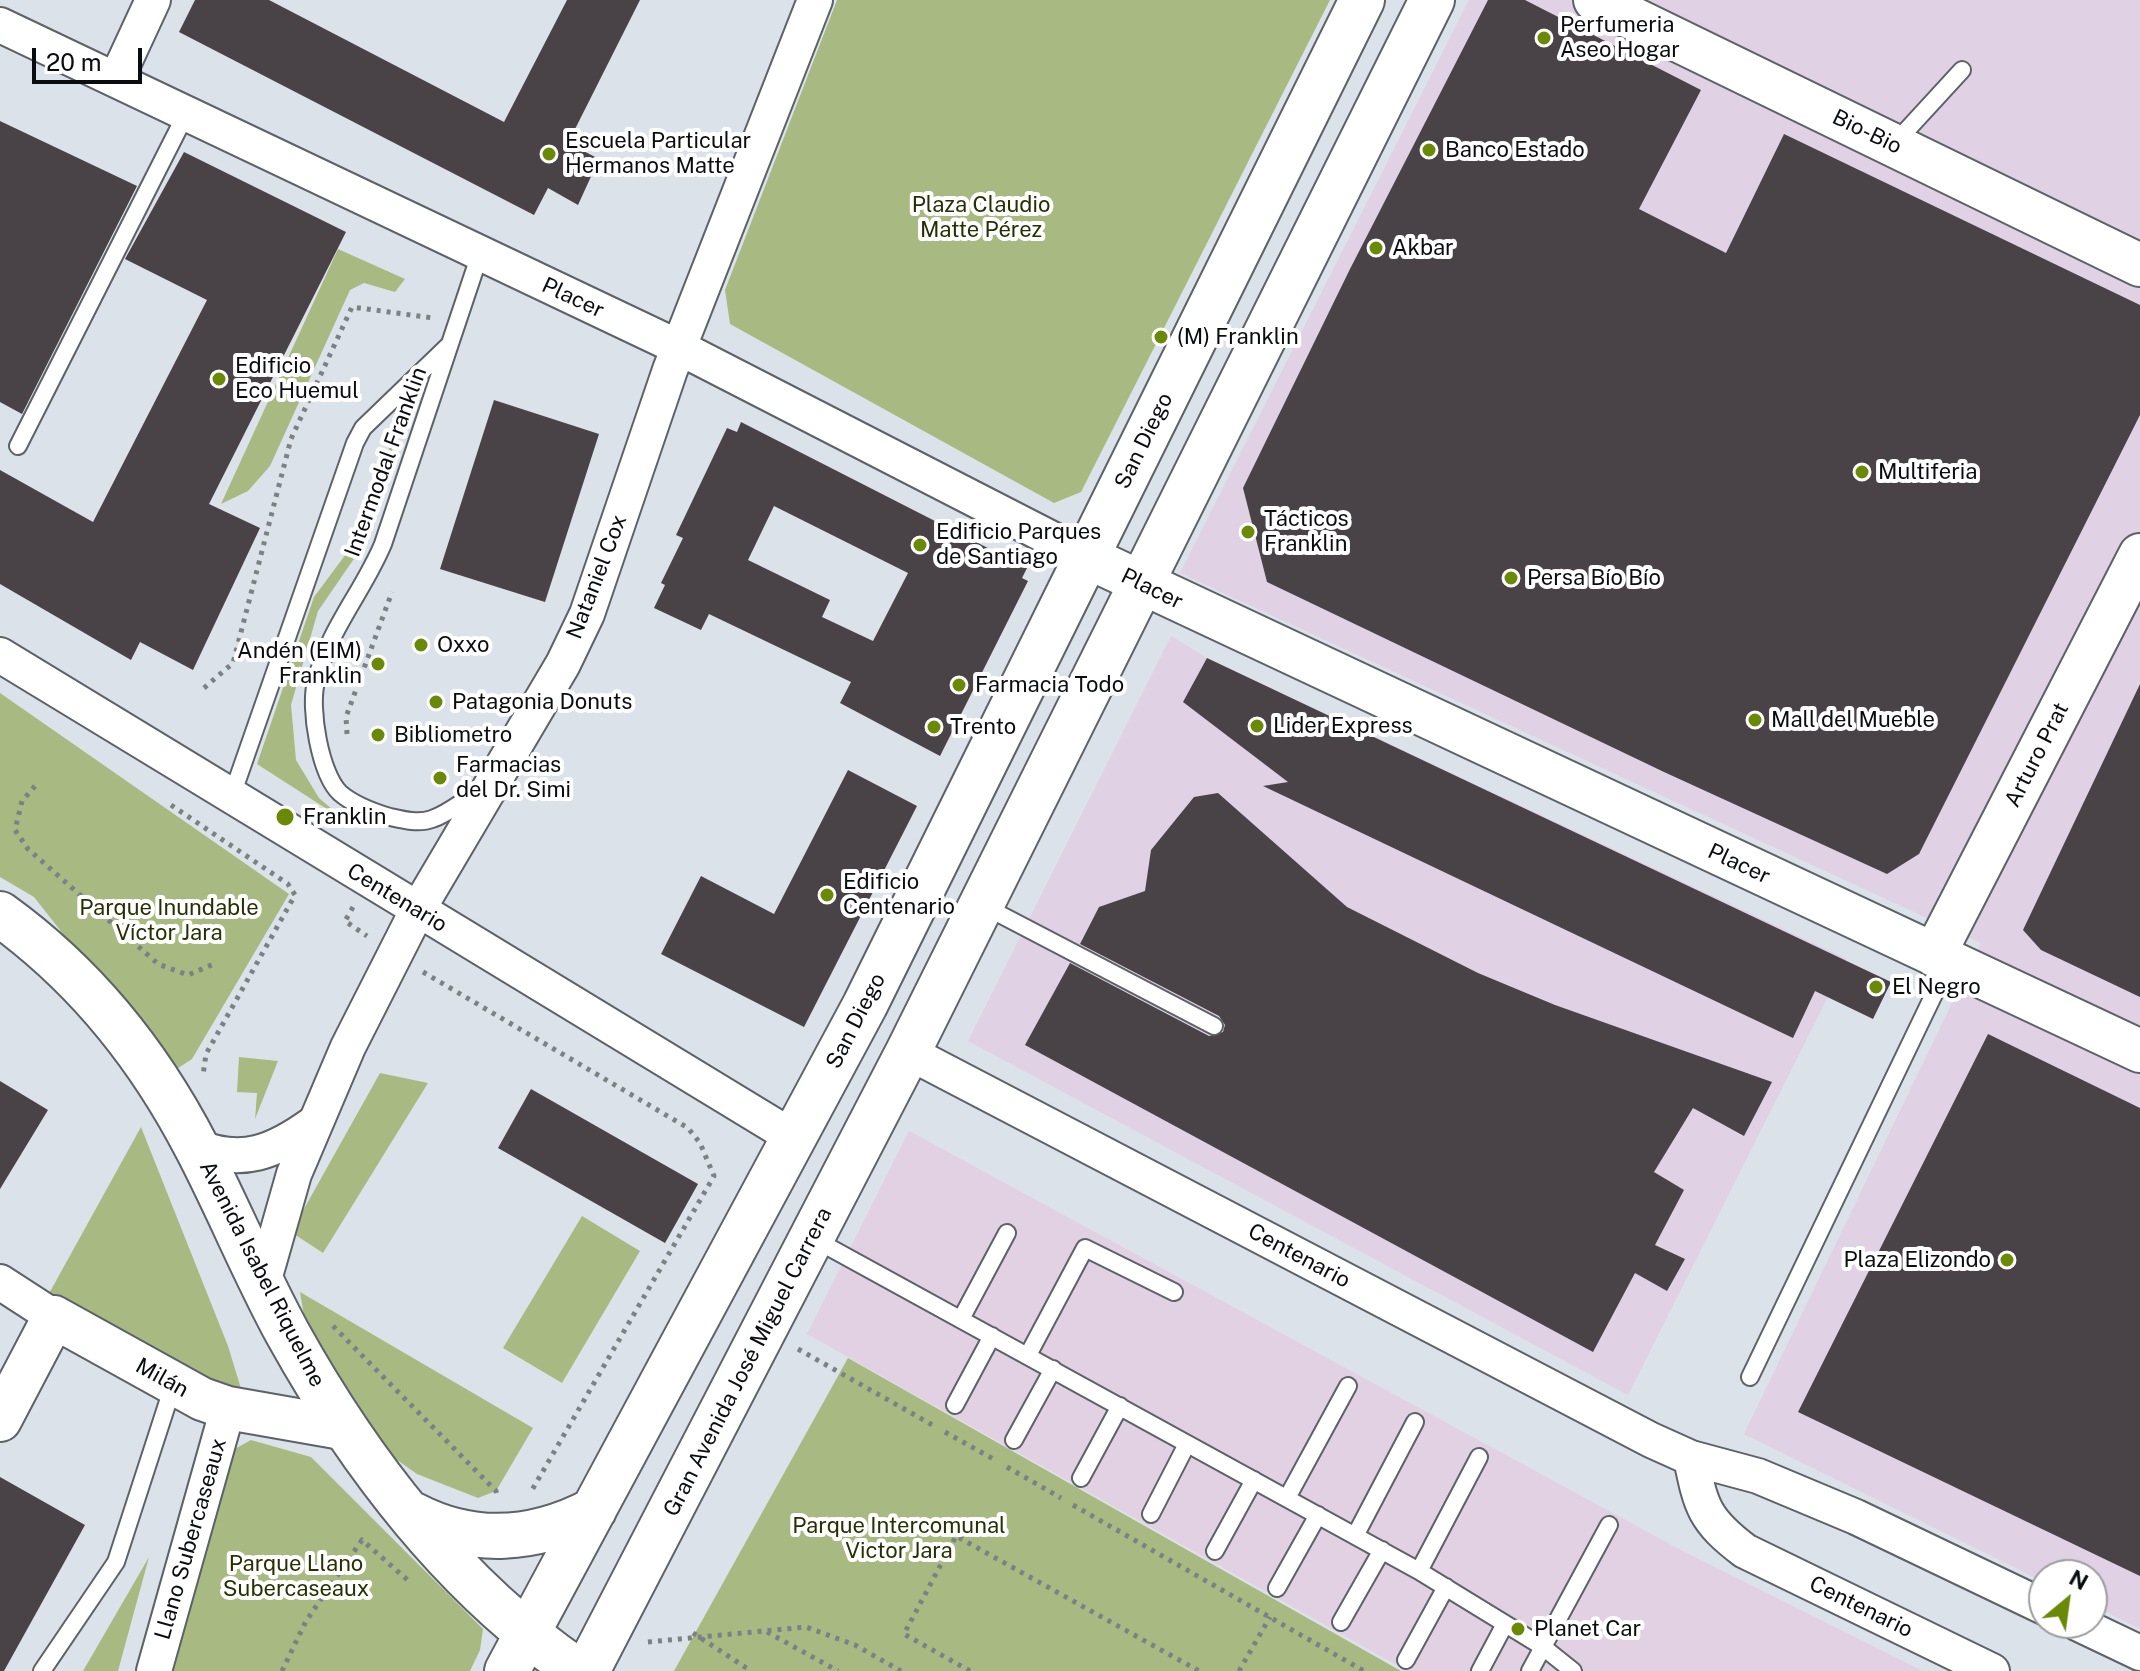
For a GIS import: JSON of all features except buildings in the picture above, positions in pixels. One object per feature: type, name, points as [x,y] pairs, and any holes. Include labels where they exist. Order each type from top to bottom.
[{"type":"main road","name":"San Diego","points":[[796,1139],[1362,0]]},
{"type":"main road","points":[[908,1052],[1432,0]]},
{"type":"main road","name":"Avenida Isabel Riquelme","points":[[0,914],[60,962],[126,1032],[197,1147],[263,1283],[342,1428],[517,1653],[578,1671]]},
{"type":"main road","name":"Gran Avenida José Miguel Carrera","points":[[587,1671],[908,1052]]},
{"type":"main road","points":[[517,1653],[796,1139]]},
{"type":"main road","points":[[405,1510],[454,1531],[505,1537],[541,1532],[594,1510]]},
{"type":"street","points":[[116,80],[153,0]]},
{"type":"street","name":"Nataniel Cox","points":[[263,1283],[278,1225],[313,1124],[417,911],[563,664],[587,614],[680,348],[815,0]]},
{"type":"street","name":"Bio-Bio","points":[[1595,0],[2140,265]]},
{"type":"street","name":"Placer","points":[[0,25],[680,348],[1142,584],[2140,1051]]},
{"type":"street","name":"Arturo Prat","points":[[1942,958],[2140,555]]},
{"type":"street","name":"Centenario","points":[[0,655],[796,1139]]},
{"type":"street","name":"Centenario","points":[[908,1052],[1691,1458],[1758,1476],[1856,1517],[2028,1599]]},
{"type":"street","name":"Nataniel Cox","points":[[197,1147],[238,1157],[263,1154],[286,1144],[313,1124]]},
{"type":"street","name":"Milán","points":[[0,1282],[173,1386],[228,1408],[342,1428]]},
{"type":"street","points":[[0,1420],[54,1317]]},
{"type":"street","name":"Llano Subercaseaux","points":[[154,1671],[228,1408]]},
{"type":"street","name":"Centenario","points":[[1691,1458],[1700,1499],[1715,1529],[1745,1551],[1992,1671]]},
{"type":"street","points":[[2108,1638],[2140,1653]]},
{"type":"lane","points":[[1893,145],[1962,70]]},
{"type":"lane","points":[[18,446],[186,114]]},
{"type":"lane","name":"Intermodal Franklin","points":[[480,254],[379,555],[337,624],[322,658],[314,686],[314,719],[322,756],[338,792],[371,812],[405,821],[432,819],[491,784]]},
{"type":"lane","points":[[231,798],[355,443],[363,428],[452,342]]},
{"type":"lane","points":[[982,905],[1214,1026]]},
{"type":"lane","points":[[1750,1377],[1942,958]]},
{"type":"lane","points":[[961,1319],[1007,1233]]},
{"type":"lane","points":[[812,1238],[1419,1571],[1543,1647],[1573,1671]]},
{"type":"lane","points":[[1028,1355],[1085,1248],[1174,1292]]},
{"type":"lane","points":[[955,1405],[992,1336]]},
{"type":"lane","points":[[1014,1440],[1053,1369]]},
{"type":"lane","points":[[42,1671],[116,1562],[173,1386]]},
{"type":"lane","points":[[1287,1498],[1348,1386]]},
{"type":"lane","points":[[1081,1478],[1120,1406]]},
{"type":"lane","points":[[1355,1536],[1415,1422]]},
{"type":"lane","points":[[1151,1514],[1187,1444]]},
{"type":"lane","points":[[1419,1571],[1479,1457]]},
{"type":"lane","points":[[1215,1551],[1254,1480]]},
{"type":"lane","points":[[1277,1588],[1318,1515]]},
{"type":"lane","points":[[1530,1671],[1609,1525]]},
{"type":"lane","points":[[1341,1622],[1382,1550]]},
{"type":"lane","points":[[1406,1660],[1446,1587]]},
{"type":"lane","points":[[1480,1671],[1505,1624]]},
{"type":"path","points":[[35,786],[22,801],[15,830],[28,849],[158,964],[188,975],[216,963]]},
{"type":"path","points":[[970,1671],[904,1634],[956,1536],[1199,1671]]},
{"type":"path","points":[[282,1671],[306,1621],[362,1540],[419,1590]]},
{"type":"path","points":[[1239,1671],[1270,1617]]},
{"type":"path","points":[[653,1643],[806,1627],[855,1645],[901,1671]]},
{"type":"path","points":[[766,1631],[838,1671]]},
{"type":"path","points":[[693,1633],[751,1671]]},
{"type":"shaded area","points":[[1469,0],[2140,0],[2140,1629],[2108,1613],[2108,1559],[2028,1559],[2028,1574],[1744,1434],[1981,943],[1180,573]]},
{"type":"shaded area","points":[[1171,636],[1207,658],[1847,959],[1628,1395],[968,1041]]},
{"type":"shaded area","points":[[909,1131],[1679,1549],[1923,1671],[1407,1671],[807,1334]]},
{"type":"green space","name":"Plaza Claudio Matte Pérez","points":[[837,0],[1330,0],[1081,492],[1054,503],[730,324],[725,290]]},
{"type":"green space","points":[[338,249],[405,279],[395,292],[364,283],[350,290],[270,466],[248,491],[221,504]]},
{"type":"green space","points":[[396,437],[360,550],[318,611],[291,705],[296,760],[319,798],[347,822],[257,764],[314,597],[346,554],[376,471]]},
{"type":"green space","name":"Parque Inundable Víctor Jara","points":[[0,693],[289,894],[192,1059],[172,1072],[34,897],[0,877]]},
{"type":"green space","points":[[239,1057],[278,1061],[255,1119],[257,1093],[237,1092]]},
{"type":"green space","points":[[380,1073],[428,1083],[323,1253],[291,1232]]},
{"type":"green space","points":[[141,1127],[228,1346],[246,1405],[46,1299]]},
{"type":"green space","points":[[582,1216],[640,1251],[562,1383],[503,1348]]},
{"type":"green space","points":[[300,1292],[533,1428],[496,1491],[478,1498],[417,1474],[390,1455],[305,1322]]},
{"type":"green space","name":"Parque Intercomunal Victor Jara","points":[[848,1358],[1401,1671],[674,1671]]},
{"type":"green space","name":"Parque Llano Subercaseaux","points":[[251,1440],[311,1457],[483,1629],[480,1650],[470,1671],[170,1671],[231,1451]]},
{"type":"green space","points":[[149,1557],[118,1671],[83,1671]]},
{"type":"place","name":"Perfumeria Aseo Hogar","points":[[1544,38]]},
{"type":"place","name":"Banco Estado","points":[[1429,150]]},
{"type":"place","name":"Escuela Particular Hermanos Matte","points":[[549,154]]},
{"type":"place","name":"Akbar","points":[[1376,248]]},
{"type":"place","name":"(M) Franklin","points":[[1161,337]]},
{"type":"place","name":"Edificio Eco Huemul","points":[[219,379]]},
{"type":"place","name":"Multiferia","points":[[1862,472]]},
{"type":"place","name":"Tácticos Franklin","points":[[1248,532]]},
{"type":"place","name":"Edificio Parques de Santiago","points":[[920,545]]},
{"type":"place","name":"Persa Bío Bío","points":[[1511,578]]},
{"type":"place","name":"Oxxo","points":[[421,645]]},
{"type":"place","name":"Andén (EIM) Franklin","points":[[378,664]]},
{"type":"place","name":"Farmacia Todo","points":[[959,685]]},
{"type":"place","name":"Patagonia Donuts","points":[[436,702]]},
{"type":"place","name":"Mall del Mueble","points":[[1755,720]]},
{"type":"place","name":"Lider Express","points":[[1257,726]]},
{"type":"place","name":"Trento","points":[[934,727]]},
{"type":"place","name":"Bibliometro","points":[[378,735]]},
{"type":"place","name":"Farmacias del Dr. Simi","points":[[440,778]]},
{"type":"place","name":"Franklin","points":[[285,817]]},
{"type":"place","name":"Edificio Centenario","points":[[827,895]]},
{"type":"place","name":"El Negro","points":[[1876,987]]},
{"type":"place","name":"Plaza Elizondo","points":[[2007,1260]]},
{"type":"place","name":"Planet Car","points":[[1518,1629]]}]
